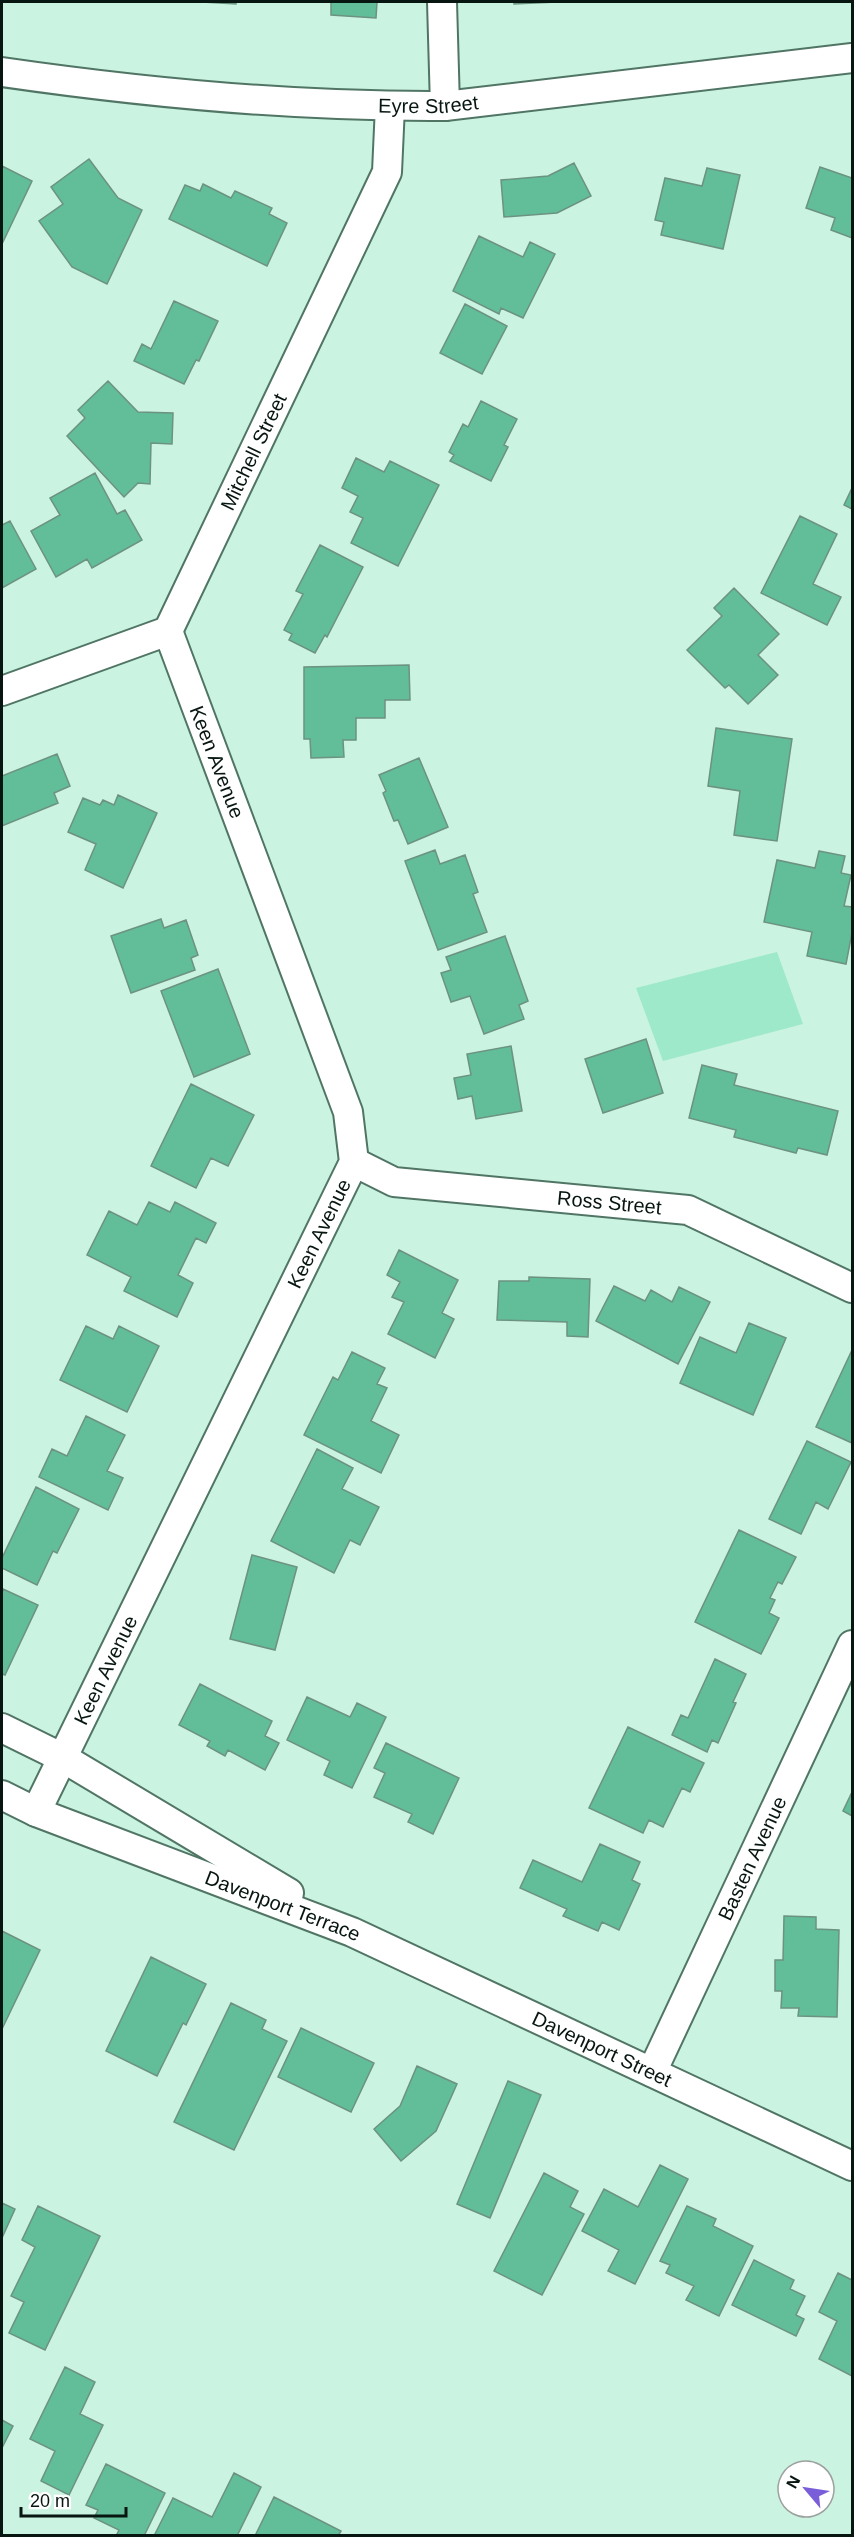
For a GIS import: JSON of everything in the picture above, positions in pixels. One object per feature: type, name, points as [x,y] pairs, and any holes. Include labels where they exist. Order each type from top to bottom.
[{"type":"street","points":[[442,2],[445,106]]},
{"type":"street","name":"Eyre Street","points":[[2,72],[69,82],[278,101],[445,106],[852,58]]},
{"type":"street","name":"Mitchell Street","points":[[168,631],[387,172],[390,106]]},
{"type":"street","points":[[2,691],[168,631]]},
{"type":"street","name":"Keen Avenue","points":[[36,1812],[354,1162],[348,1112],[168,631]]},
{"type":"street","name":"Ross Street","points":[[354,1162],[394,1182],[688,1210],[852,1288]]},
{"type":"street","name":"Basten Avenue","points":[[652,2072],[852,1645]]},
{"type":"street","name":"Davenport Terrace","points":[[2,1728],[63,1758],[352,1932]]},
{"type":"street","name":"Davenport Terrace","points":[[2,1795],[36,1812],[352,1932]]},
{"type":"street","name":"Davenport Street","points":[[352,1932],[852,2166]]},
{"type":"green space","points":[[777,952],[803,1024],[663,1061],[636,988]]},
{"type":"building","points":[[202,2],[236,2],[236,4]]},
{"type":"building","points":[[331,2],[377,2],[376,18],[331,15]]},
{"type":"building","points":[[514,2],[557,2],[514,4]]},
{"type":"building","points":[[89,159],[118,198],[142,210],[107,284],[72,267],[39,221],[63,204],[51,187]]},
{"type":"building","points":[[574,163],[591,196],[557,213],[504,217],[501,180],[548,176]]},
{"type":"building","points":[[2,166],[32,181],[2,244]]},
{"type":"building","points":[[820,167],[852,178],[852,238],[831,230],[835,218],[806,208]]},
{"type":"building","points":[[707,168],[740,175],[723,249],[661,235],[664,222],[655,220],[665,178],[702,186]]},
{"type":"building","points":[[203,184],[231,198],[235,191],[272,208],[269,214],[287,223],[267,266],[169,219],[185,185],[200,191]]},
{"type":"building","points":[[479,236],[523,257],[530,242],[555,254],[523,318],[501,308],[499,314],[453,291]]},
{"type":"building","points":[[174,301],[218,321],[199,361],[196,360],[184,384],[134,361],[142,344],[151,349]]},
{"type":"building","points":[[465,304],[507,326],[482,374],[440,353]]},
{"type":"building","points":[[108,381],[138,412],[173,413],[172,444],[151,443],[150,484],[138,483],[124,497],[67,436],[85,418],[78,410]]},
{"type":"building","points":[[481,401],[517,419],[504,445],[508,447],[491,481],[450,461],[454,455],[449,452],[463,424],[468,427]]},
{"type":"building","points":[[356,458],[384,472],[390,461],[439,485],[398,566],[351,543],[363,518],[350,512],[358,496],[342,488]]},
{"type":"building","points":[[95,473],[117,514],[125,510],[142,540],[92,568],[87,559],[56,577],[31,531],[60,515],[50,498]]},
{"type":"building","points":[[852,488],[852,509],[844,505]]},
{"type":"building","points":[[800,516],[837,534],[813,584],[841,597],[827,625],[761,593]]},
{"type":"building","points":[[10,521],[36,569],[2,588],[2,525]]},
{"type":"building","points":[[320,545],[363,567],[327,637],[325,635],[315,653],[289,640],[292,634],[284,630],[303,594],[296,591]]},
{"type":"building","points":[[734,588],[779,634],[758,655],[778,675],[748,704],[729,685],[725,688],[687,650],[722,616],[714,608]]},
{"type":"building","points":[[409,665],[410,700],[385,700],[385,718],[356,718],[356,740],[343,740],[344,757],[311,758],[310,739],[304,739],[304,667]]},
{"type":"building","points":[[716,728],[792,739],[777,841],[734,835],[740,791],[708,786]]},
{"type":"building","points":[[57,754],[70,786],[54,793],[58,803],[2,826],[2,776]]},
{"type":"building","points":[[419,758],[448,827],[408,844],[398,820],[394,821],[379,775]]},
{"type":"building","points":[[118,795],[157,813],[123,888],[85,870],[96,844],[68,832],[83,798],[100,805],[103,800],[114,805]]},
{"type":"building","points":[[435,850],[440,864],[465,855],[478,892],[473,894],[487,932],[438,950],[405,861]]},
{"type":"building","points":[[819,851],[845,856],[841,873],[851,875],[844,906],[852,907],[852,933],[846,964],[807,956],[812,932],[764,922],[777,860],[815,868]]},
{"type":"building","points":[[161,919],[164,928],[186,920],[198,955],[191,958],[195,970],[131,993],[111,936]]},
{"type":"building","points":[[505,936],[528,1001],[519,1005],[524,1019],[484,1034],[470,996],[451,1002],[441,973],[451,970],[446,957]]},
{"type":"building","points":[[218,969],[250,1054],[194,1077],[161,991]]},
{"type":"building","points":[[646,1039],[663,1093],[603,1113],[585,1059]]},
{"type":"building","points":[[511,1046],[522,1111],[476,1119],[472,1096],[458,1099],[454,1078],[471,1075],[467,1054]]},
{"type":"building","points":[[702,1065],[737,1074],[734,1085],[838,1111],[827,1155],[798,1148],[796,1153],[734,1137],[736,1130],[689,1118]]},
{"type":"building","points":[[191,1084],[254,1115],[228,1166],[211,1158],[196,1188],[151,1166]]},
{"type":"building","points":[[149,1202],[170,1212],[175,1202],[216,1223],[206,1243],[196,1238],[178,1275],[193,1283],[177,1317],[124,1291],[131,1277],[87,1255],[109,1211],[137,1225]]},
{"type":"building","points":[[399,1250],[458,1280],[442,1313],[454,1319],[435,1358],[388,1334],[404,1302],[392,1297],[400,1282],[387,1275]]},
{"type":"building","points":[[529,1277],[590,1279],[588,1337],[567,1336],[567,1322],[497,1320],[499,1281],[529,1281]]},
{"type":"building","points":[[614,1286],[645,1301],[651,1290],[672,1302],[679,1287],[710,1302],[678,1364],[596,1321]]},
{"type":"building","points":[[749,1323],[786,1338],[753,1415],[680,1383],[700,1337],[736,1353]]},
{"type":"building","points":[[86,1326],[113,1339],[119,1326],[159,1346],[127,1412],[60,1380]]},
{"type":"building","points":[[852,1350],[852,1443],[816,1427]]},
{"type":"building","points":[[352,1352],[385,1368],[377,1384],[387,1388],[371,1421],[399,1435],[381,1473],[304,1435],[333,1377],[338,1380]]},
{"type":"building","points":[[86,1416],[125,1435],[107,1471],[123,1478],[108,1510],[39,1477],[52,1449],[67,1456]]},
{"type":"building","points":[[807,1441],[851,1462],[828,1509],[816,1502],[801,1534],[769,1519]]},
{"type":"building","points":[[317,1449],[353,1468],[342,1489],[379,1507],[360,1545],[350,1540],[334,1573],[271,1541]]},
{"type":"building","points":[[36,1487],[79,1509],[57,1553],[53,1551],[37,1585],[2,1568],[2,1558]]},
{"type":"building","points":[[739,1530],[796,1557],[782,1584],[778,1582],[770,1598],[775,1600],[769,1613],[779,1618],[761,1654],[695,1622]]},
{"type":"building","points":[[252,1555],[297,1567],[275,1650],[230,1639]]},
{"type":"building","points":[[3,1589],[38,1605],[5,1675],[2,1674]]},
{"type":"building","points":[[715,1659],[746,1674],[718,1743],[712,1740],[707,1752],[672,1735],[681,1715],[688,1718]]},
{"type":"building","points":[[200,1684],[272,1721],[265,1736],[279,1743],[265,1770],[228,1750],[225,1756],[207,1746],[210,1741],[179,1725]]},
{"type":"building","points":[[307,1697],[350,1717],[357,1703],[386,1717],[352,1788],[324,1775],[330,1761],[287,1740]]},
{"type":"building","points":[[628,1727],[704,1763],[690,1792],[682,1788],[663,1827],[649,1820],[643,1833],[589,1808]]},
{"type":"building","points":[[386,1743],[459,1778],[433,1834],[408,1822],[412,1814],[374,1797],[385,1773],[374,1768]]},
{"type":"building","points":[[852,1792],[852,1816],[843,1811]]},
{"type":"building","points":[[600,1844],[640,1862],[632,1880],[640,1884],[619,1930],[602,1922],[598,1931],[563,1916],[567,1909],[520,1888],[533,1860],[582,1882]]},
{"type":"building","points":[[784,1916],[816,1917],[816,1929],[839,1930],[837,2017],[798,2016],[799,2008],[781,2008],[782,1991],[775,1991],[775,1960],[783,1960]]},
{"type":"building","points":[[2,1931],[40,1950],[2,2029]]},
{"type":"building","points":[[151,1957],[206,1984],[186,2025],[183,2023],[157,2076],[106,2051]]},
{"type":"building","points":[[231,2003],[266,2020],[262,2029],[287,2041],[234,2150],[174,2122]]},
{"type":"building","points":[[301,2028],[374,2063],[351,2112],[278,2077]]},
{"type":"building","points":[[417,2066],[457,2084],[436,2131],[401,2161],[374,2129],[400,2106]]},
{"type":"building","points":[[508,2081],[541,2095],[490,2218],[457,2204]]},
{"type":"building","points":[[660,2165],[688,2179],[635,2284],[608,2271],[619,2250],[582,2231],[604,2189],[638,2207]]},
{"type":"building","points":[[544,2173],[578,2191],[570,2207],[584,2214],[542,2295],[494,2271]]},
{"type":"building","points":[[2,2203],[15,2209],[2,2238]]},
{"type":"building","points":[[38,2206],[100,2236],[45,2350],[9,2333],[24,2302],[11,2296],[35,2247],[22,2240]]},
{"type":"building","points":[[687,2206],[716,2219],[713,2226],[753,2246],[719,2316],[686,2300],[694,2286],[666,2273],[670,2265],[660,2261]]},
{"type":"building","points":[[754,2260],[794,2280],[790,2289],[805,2296],[796,2315],[804,2319],[796,2336],[732,2305]]},
{"type":"building","points":[[838,2273],[852,2280],[852,2376],[819,2359],[837,2321],[819,2312]]},
{"type":"building","points":[[65,2367],[95,2382],[80,2414],[103,2425],[69,2495],[41,2481],[55,2451],[30,2439]]},
{"type":"building","points":[[2,2420],[13,2426],[2,2448]]},
{"type":"building","points":[[106,2464],[165,2493],[144,2536],[116,2536],[119,2530],[94,2518],[98,2510],[86,2505]]},
{"type":"building","points":[[234,2473],[261,2487],[237,2536],[154,2536],[173,2498],[212,2517]]},
{"type":"building","points":[[274,2497],[341,2531],[338,2536],[255,2536]]}]
